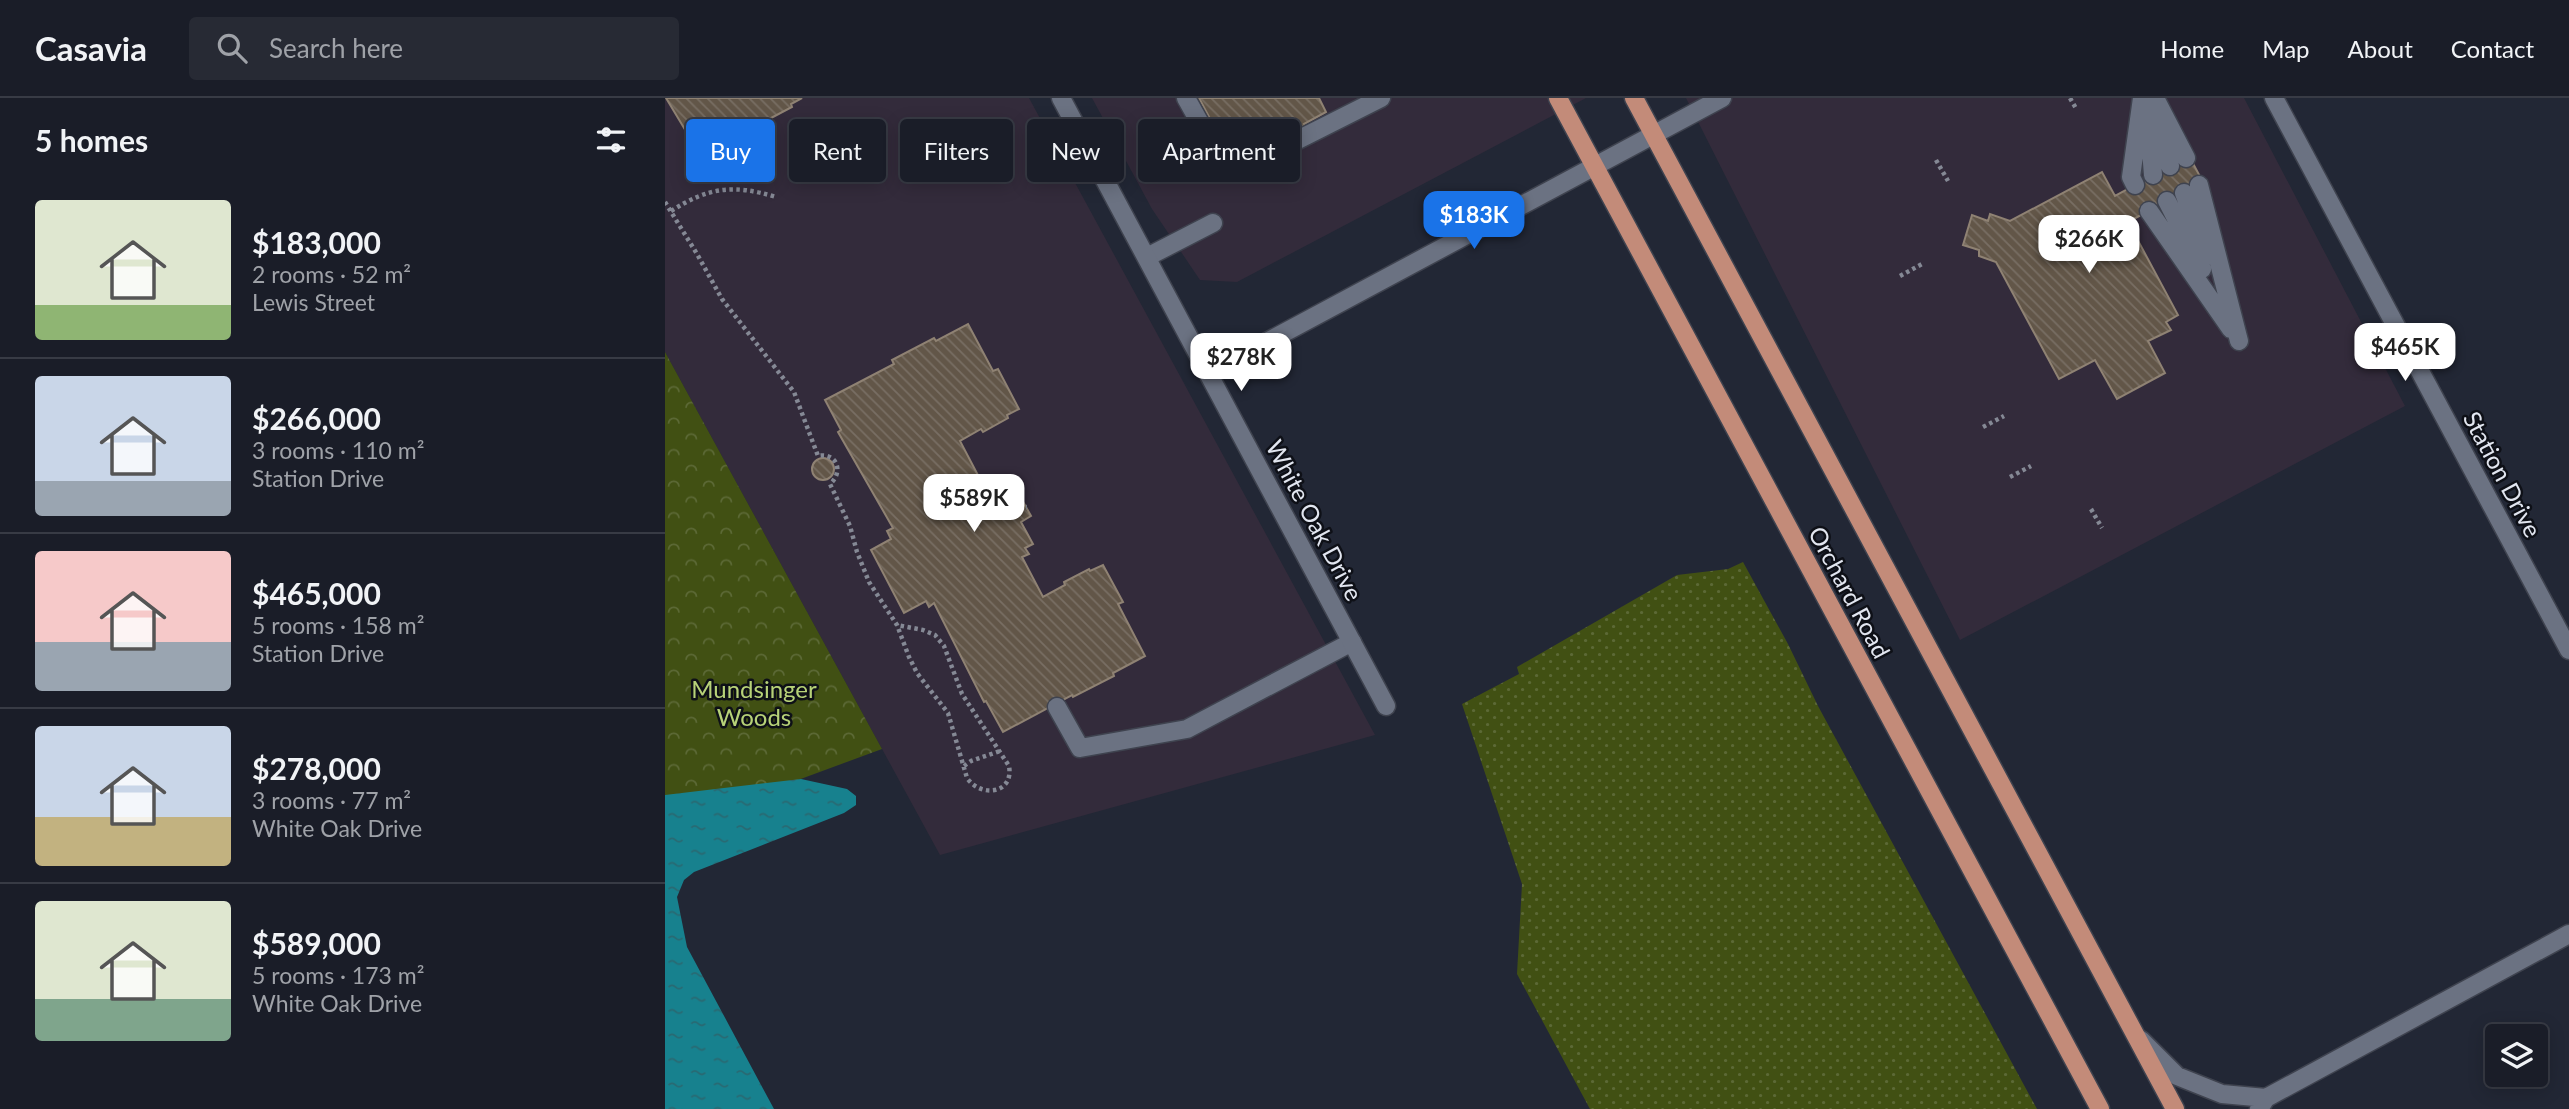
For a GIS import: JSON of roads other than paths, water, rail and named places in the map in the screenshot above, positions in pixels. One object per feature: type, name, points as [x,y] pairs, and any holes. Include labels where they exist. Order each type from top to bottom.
[{"type":"main road","name":"Orchard Road","points":[[1557,98],[2099,1109]]},
{"type":"main road","name":"Orchard Road","points":[[1634,98],[2175,1109]]},
{"type":"street","name":"White Oak Drive","points":[[1061,98],[1386,706]]},
{"type":"street","points":[[1186,98],[1220,159],[1248,166],[1381,98]]},
{"type":"street","points":[[1209,373],[1722,98]]},
{"type":"street","points":[[2149,98],[2178,162]]},
{"type":"street","points":[[2149,98],[2153,176]]},
{"type":"street","points":[[2135,185],[2131,177],[2149,98]]},
{"type":"street","name":"Station Drive","points":[[2274,98],[2569,650]]},
{"type":"street","points":[[2191,188],[2239,341]]},
{"type":"street","points":[[2167,201],[2239,341]]},
{"type":"street","points":[[2149,211],[2239,341]]},
{"type":"street","points":[[1147,257],[1213,223]]},
{"type":"street","points":[[1057,707],[1080,748],[1187,729],[1352,642]]},
{"type":"street","points":[[2134,1032],[2177,1076],[2222,1094],[2262,1103],[2569,934]]},
{"type":"water","points":[[801,779],[847,789],[856,796],[856,805],[844,813],[694,872],[684,880],[677,897],[687,947],[774,1109],[665,1109],[665,795]]},
{"type":"park label","name":"Mundsinger Woods","points":[[754,702]]}]
